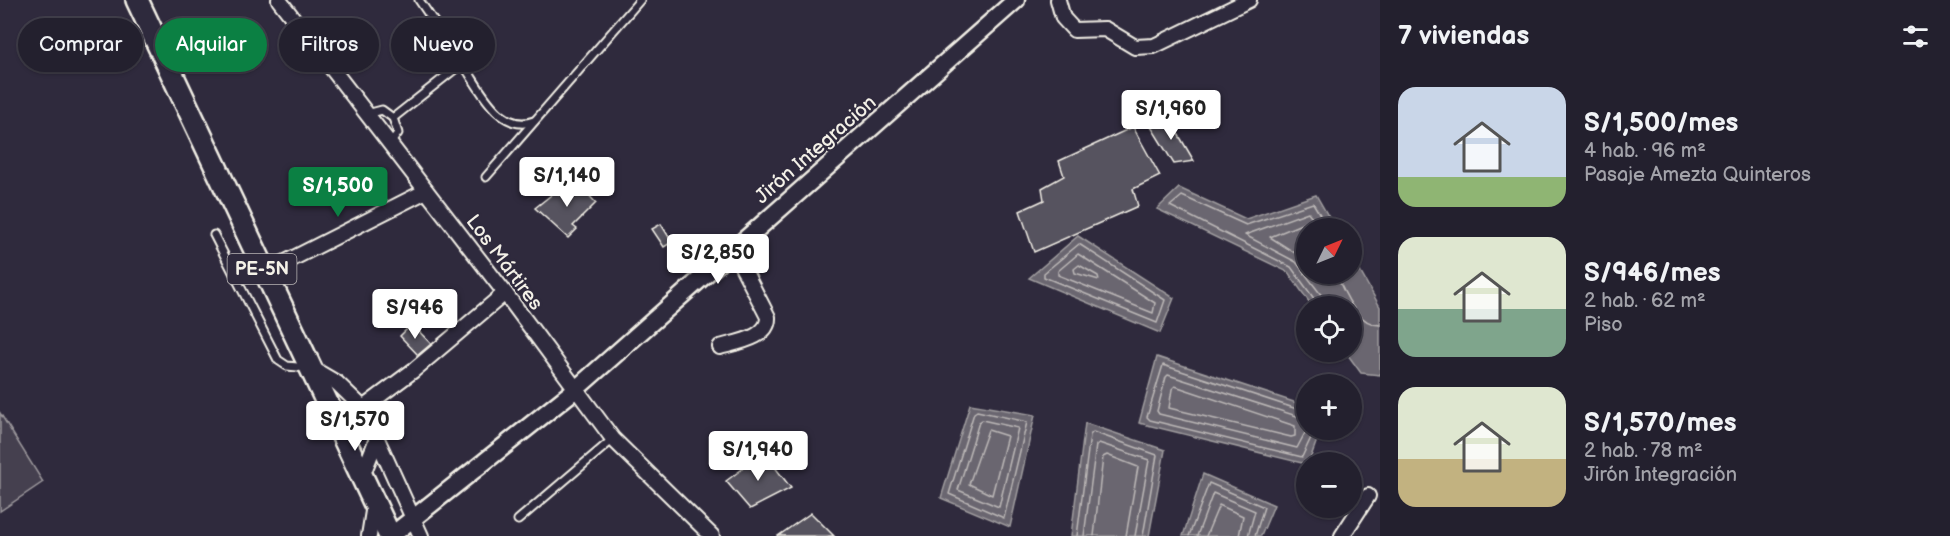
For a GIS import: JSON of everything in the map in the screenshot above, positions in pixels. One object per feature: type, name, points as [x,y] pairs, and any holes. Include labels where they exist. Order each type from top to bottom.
[{"type":"main road","name":"PE-5N","points":[[137,0],[264,273],[374,505],[391,536]]},
{"type":"street","name":"Los Mártires","points":[[279,0],[505,293],[613,439],[712,536]]},
{"type":"street","name":"Jirón Integración","points":[[391,536],[576,389],[1017,0]]},
{"type":"street","points":[[1058,0],[1064,18],[1074,30],[1105,29],[1135,47],[1154,46],[1249,0]]},
{"type":"street","points":[[264,273],[426,190]]},
{"type":"street","points":[[720,347],[760,333],[766,329],[768,323],[768,317],[733,249]]},
{"type":"street","points":[[331,411],[366,413],[505,293]]},
{"type":"street","points":[[310,368],[337,383],[366,413],[421,536]]},
{"type":"street","points":[[362,476],[377,439]]},
{"type":"street","points":[[1342,536],[1368,496]]},
{"type":"street","points":[[369,536],[374,505]]},
{"type":"lane","points":[[419,0],[431,18]]},
{"type":"lane","points":[[486,177],[640,0]]},
{"type":"lane","points":[[393,118],[451,72]]},
{"type":"lane","points":[[469,72],[506,121],[521,125],[536,120]]},
{"type":"lane","points":[[367,114],[382,110],[393,118],[398,133],[390,144]]},
{"type":"lane","points":[[214,235],[278,360],[296,368],[310,368]]},
{"type":"lane","points":[[518,520],[613,439]]},
{"type":"shaded area","points":[[0,413],[43,482],[0,511]]},
{"type":"water","points":[[1179,188],[1246,219],[1316,195],[1329,218],[1296,218],[1296,283],[1288,272],[1157,209]]},
{"type":"water","points":[[1078,236],[1174,298],[1160,333],[1029,278]]},
{"type":"water","points":[[1362,275],[1380,307],[1380,375],[1361,373],[1353,362],[1362,362],[1362,296],[1305,296],[1296,284],[1362,284]]},
{"type":"water","points":[[1157,357],[1296,403],[1296,440],[1317,440],[1313,452],[1296,452],[1296,462],[1139,423]]},
{"type":"water","points":[[970,404],[1035,415],[1010,527],[941,498]]},
{"type":"water","points":[[1085,423],[1165,450],[1149,536],[1071,536]]},
{"type":"water","points":[[1203,474],[1274,505],[1261,536],[1183,536]]},
{"type":"building","points":[[1167,115],[1194,161],[1174,164],[1150,125]]},
{"type":"building","points":[[1133,127],[1160,176],[1133,189],[1138,206],[1034,252],[1020,211],[1044,200],[1042,188],[1064,176],[1059,161]]},
{"type":"building","points":[[575,180],[596,203],[573,226],[577,229],[568,238],[535,208],[555,192],[559,195]]},
{"type":"building","points":[[661,224],[672,242],[664,247],[652,229]]},
{"type":"building","points":[[412,324],[431,344],[418,355],[400,336]]},
{"type":"building","points":[[764,453],[791,488],[750,509],[726,481]]},
{"type":"building","points":[[811,513],[834,536],[778,536]]}]
